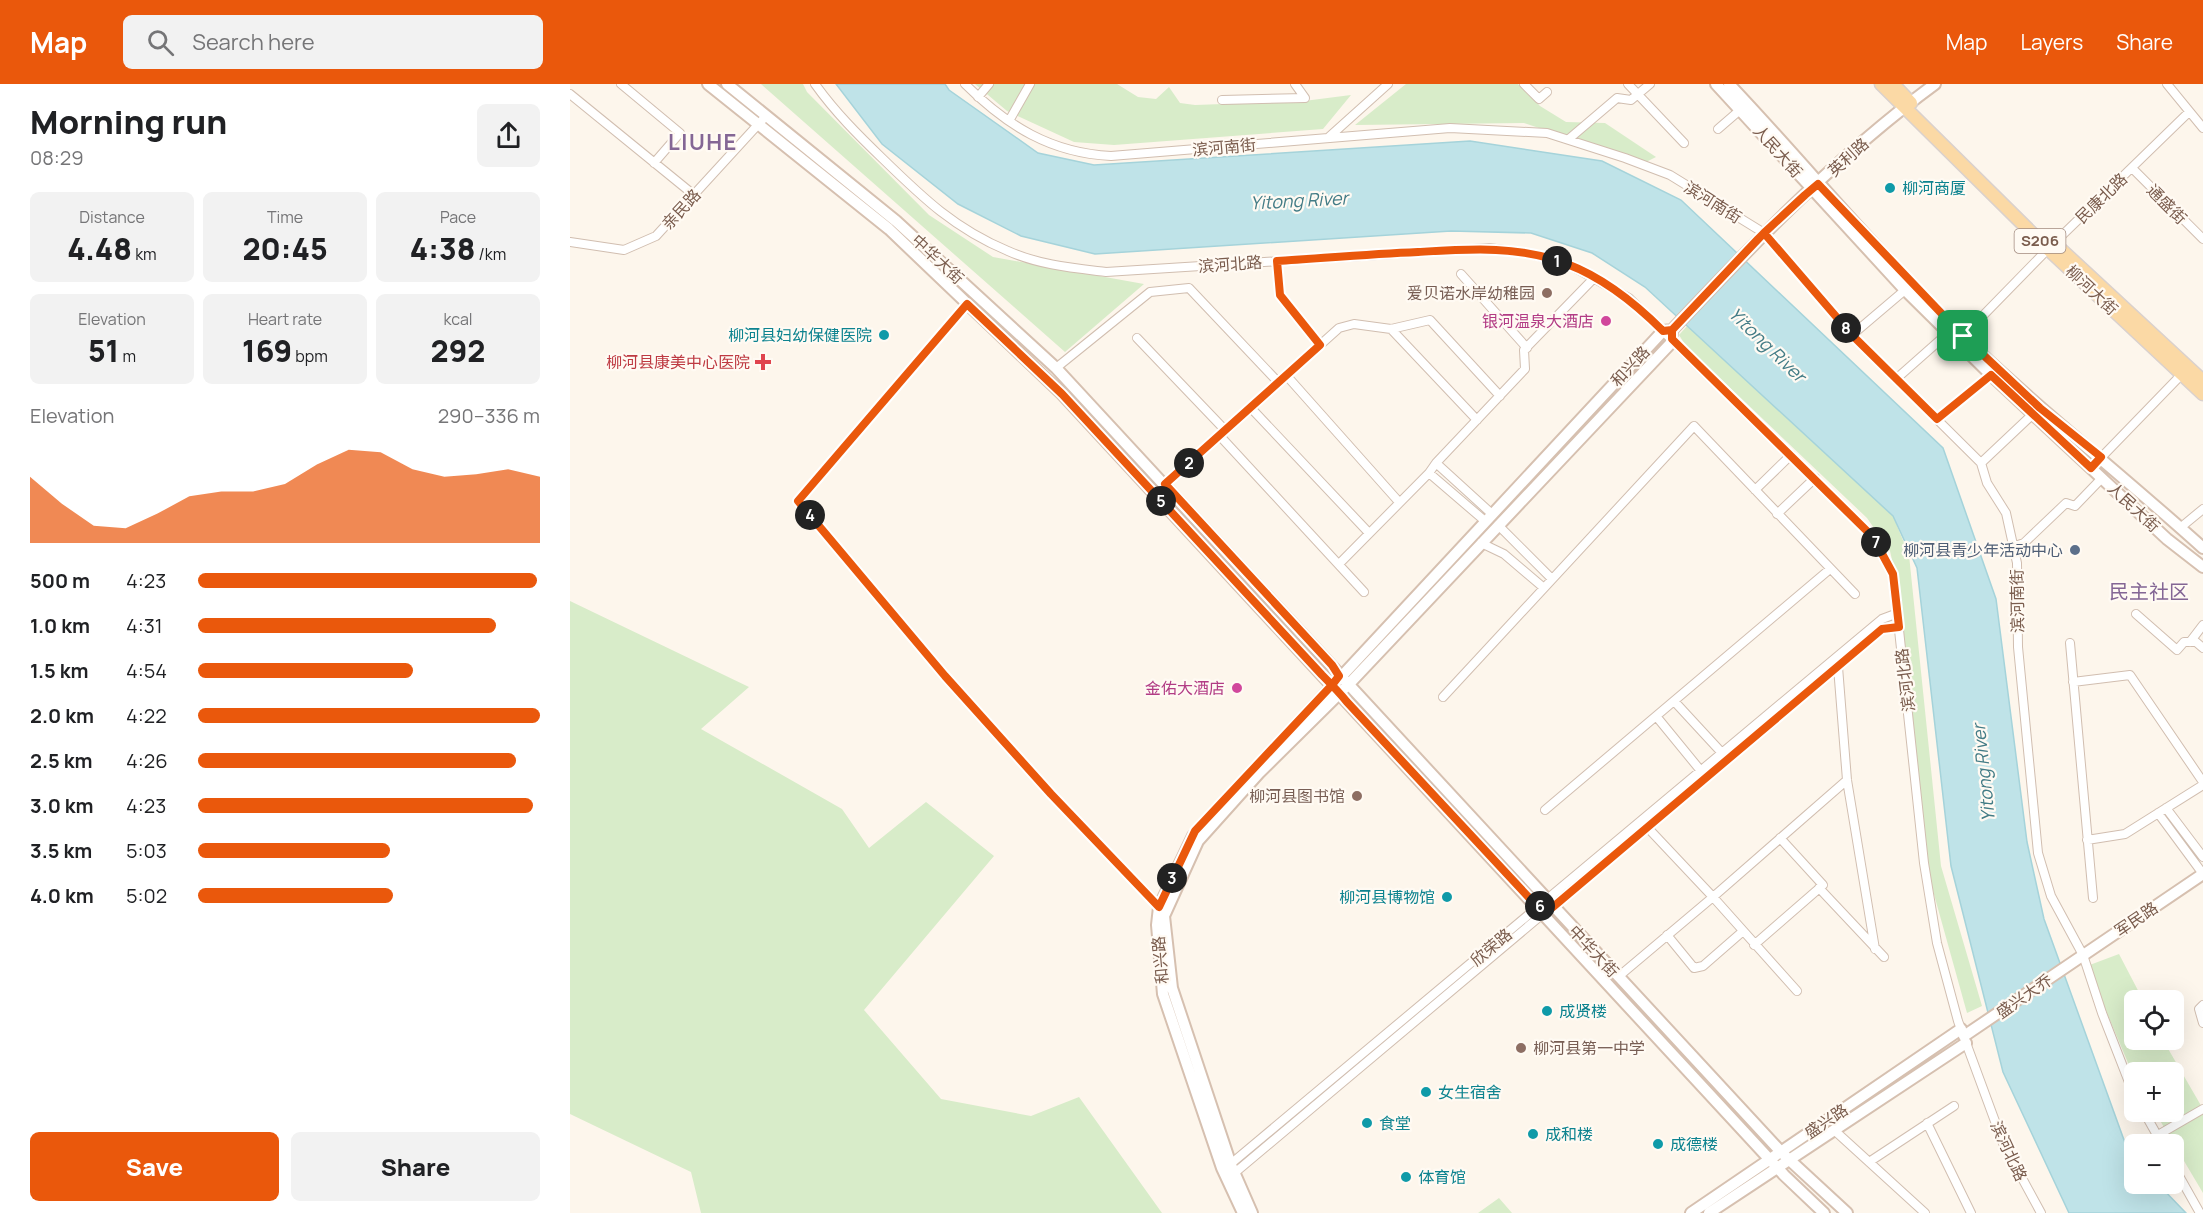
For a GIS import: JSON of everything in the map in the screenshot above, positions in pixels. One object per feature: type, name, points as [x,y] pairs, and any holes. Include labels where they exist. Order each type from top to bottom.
[{"type":"main road","name":"柳河大街","points":[[1881,84],[1907,104],[2051,246],[2185,371],[2203,394]]},
{"type":"main road","name":"柳河大街","points":[[1893,84],[1907,104]]},
{"type":"main road","name":"柳河大街","points":[[2185,371],[2203,381]]},
{"type":"street","points":[[621,84],[680,133],[654,163]]},
{"type":"street","name":"中华大街","points":[[708,84],[762,120],[896,221],[1056,368],[1332,665],[1339,676],[1774,1163],[1824,1213]]},
{"type":"street","name":"中华大街","points":[[727,84],[762,120],[889,229],[1062,394],[1335,689],[1546,907],[1618,977],[1780,1152],[1847,1213]]},
{"type":"street","name":"滨河北路","points":[[815,84],[834,111],[935,210],[1008,252],[1048,264],[1106,272],[1489,248],[1526,253],[1566,263],[1595,277],[1629,298],[1669,334],[1873,537],[1893,574],[1928,891],[1938,943],[1964,1036],[2002,1143],[2041,1213]]},
{"type":"street","name":"滨河南街","points":[[965,84],[1009,121],[1051,145],[1090,155],[1111,156],[1450,128],[1547,134],[1670,175],[1761,236],[1852,335],[1981,463],[1987,483],[2006,513],[2017,563],[2018,647],[2038,853],[2051,896],[2083,956],[2124,1069]]},
{"type":"street","points":[[978,97],[989,84]]},
{"type":"street","points":[[1009,121],[1030,84]]},
{"type":"street","points":[[1222,100],[1305,98],[1295,84]]},
{"type":"street","points":[[1328,138],[1388,84]]},
{"type":"street","points":[[1524,84],[1539,99],[1547,92]]},
{"type":"street","points":[[1628,84],[1684,142]]},
{"type":"street","points":[[1570,138],[1617,98],[1631,100],[1650,84]]},
{"type":"street","name":"人民大街","points":[[1716,84],[1963,336],[2040,408],[2101,457],[2203,548]]},
{"type":"street","name":"人民大街","points":[[1729,84],[1905,290],[1991,375],[2167,539],[2203,567]]},
{"type":"street","name":"英利路","points":[[1669,334],[1761,236],[1907,104],[1935,84]]},
{"type":"street","points":[[2167,84],[2203,128]]},
{"type":"street","points":[[570,94],[694,195]]},
{"type":"street","points":[[1718,129],[1740,110]]},
{"type":"street","name":"民康北路","points":[[1963,336],[2051,246],[2189,112]]},
{"type":"street","name":"亲民路","points":[[570,242],[624,250],[656,236],[762,120]]},
{"type":"street","name":"通盛街","points":[[2132,168],[2203,239]]},
{"type":"street","points":[[1277,261],[1280,295],[1320,345]]},
{"type":"street","points":[[1461,274],[1527,348]]},
{"type":"street","points":[[1339,564],[1429,473],[1526,369],[1524,350],[1595,277]]},
{"type":"street","points":[[1056,368],[1150,292],[1189,288],[1278,382]]},
{"type":"street","points":[[1852,335],[1905,290]]},
{"type":"street","points":[[967,304],[798,501],[945,676],[1051,794],[1162,910]]},
{"type":"street","points":[[1165,484],[1339,328],[1354,324],[1391,329],[1430,320],[1500,396]]},
{"type":"street","points":[[1391,329],[1477,420]]},
{"type":"street","points":[[1896,380],[1948,333]]},
{"type":"street","name":"和兴路","points":[[1335,689],[1339,676],[1669,334]]},
{"type":"street","name":"和兴路","points":[[1243,1213],[1172,988],[1162,910],[1195,831],[1335,689],[1348,684],[1498,525],[1669,334]]},
{"type":"street","points":[[1137,338],[1364,592]]},
{"type":"street","points":[[2091,468],[2185,371]]},
{"type":"street","points":[[1286,375],[1399,502]]},
{"type":"street","points":[[1937,419],[1991,375]]},
{"type":"street","points":[[1250,407],[1369,532]]},
{"type":"street","points":[[1981,463],[2033,414]]},
{"type":"street","points":[[1443,697],[1694,426],[1855,594]]},
{"type":"street","points":[[1755,490],[1791,455]]},
{"type":"street","points":[[1436,463],[1489,518]]},
{"type":"street","points":[[1429,473],[1489,518]]},
{"type":"street","points":[[1778,514],[1815,478]]},
{"type":"street","points":[[2012,546],[2024,543],[2066,503],[2074,506],[2102,478]]},
{"type":"street","points":[[2180,528],[2203,509]]},
{"type":"street","points":[[1498,525],[1552,579]]},
{"type":"street","points":[[1481,543],[1504,554],[1544,588]]},
{"type":"street","points":[[1545,810],[1830,569]]},
{"type":"street","name":"欣荣路","points":[[1546,907],[1722,753],[1882,619],[1898,613]]},
{"type":"street","points":[[2136,614],[2177,650],[2184,642],[2196,642],[2203,648]]},
{"type":"street","points":[[2190,642],[2203,625]]},
{"type":"street","name":"欣荣路","points":[[1228,1171],[1546,907],[1647,827],[1882,629],[1899,627]]},
{"type":"street","points":[[2070,643],[2093,898]]},
{"type":"street","points":[[1838,666],[1847,780],[1875,949]]},
{"type":"street","points":[[2073,682],[2130,675],[2203,783],[2125,834],[2087,840]]},
{"type":"street","points":[[1674,701],[1722,753]]},
{"type":"street","points":[[1656,716],[1701,771]]},
{"type":"street","points":[[1618,977],[1847,780]]},
{"type":"street","points":[[2166,808],[2203,857]]},
{"type":"street","points":[[2158,813],[2203,874]]},
{"type":"street","points":[[1647,827],[1797,991]]},
{"type":"street","points":[[1754,945],[1823,885],[1780,838]]},
{"type":"street","name":"军民路","points":[[2069,964],[2203,874]]},
{"type":"street","points":[[1819,888],[1884,957]]},
{"type":"street","points":[[1666,935],[1694,968],[1703,966],[1742,932]]},
{"type":"street","name":"盛兴大乔","points":[[1964,1036],[2069,964]]},
{"type":"street","points":[[2203,1005],[2199,1009],[2203,1023]]},
{"type":"street","name":"盛兴路","points":[[1691,1213],[1774,1163],[1789,1160],[1964,1036]]},
{"type":"street","name":"盛兴路","points":[[1709,1213],[1774,1163],[1780,1152],[1964,1036]]},
{"type":"street","points":[[1869,1162],[1954,1106]]},
{"type":"street","points":[[2160,1134],[2203,1109]]},
{"type":"street","points":[[1927,1123],[1971,1213]]},
{"type":"street","points":[[1834,1130],[1925,1213]]},
{"type":"street","name":"和兴路","points":[[1228,1171],[1252,1213]]},
{"type":"street","points":[[2184,1185],[2200,1213]]},
{"type":"green space","points":[[761,84],[803,84],[807,92],[929,215],[993,257],[1144,284],[1065,352]]},
{"type":"green space","points":[[975,84],[1117,84],[1138,97],[1156,99],[1169,87],[1180,103],[1195,105],[1304,101],[1351,95],[1323,129],[1114,145],[1074,142],[1007,111]]},
{"type":"green space","points":[[1406,84],[1518,84],[1540,106],[1566,122],[1605,123],[1656,157],[1644,163],[1524,123],[1355,125]]},
{"type":"green space","points":[[1687,326],[1893,516],[1909,555],[1941,866],[1982,1006],[1967,1013],[1930,880],[1897,582],[1890,551],[1867,518],[1686,346],[1679,335]]},
{"type":"green space","points":[[570,601],[749,687],[701,729],[842,809],[869,848],[926,802],[994,856],[864,1010],[941,1099],[1031,1116],[1079,1097],[1162,1213],[701,1213],[691,1172],[570,1114]]},
{"type":"green space","points":[[2119,954],[2138,990],[2124,990],[2124,1050],[2169,1050],[2176,1062],[2128,1062],[2087,966]]},
{"type":"green space","points":[[2184,1076],[2203,1109],[2203,1193],[2184,1161],[2184,1134],[2168,1134],[2161,1122],[2184,1122]]},
{"type":"green space","points":[[1499,1198],[1512,1213],[1478,1213]]},
{"type":"water","name":"Yitong River","points":[[836,84],[945,84],[949,90],[1038,153],[1094,165],[1470,141],[1602,161],[1681,200],[1943,448],[1996,599],[2027,842],[2044,919],[2124,1140],[2124,1194],[2168,1194],[2186,1213],[2069,1213],[2003,1072],[1951,866],[1917,568],[1893,516],[1645,287],[1592,253],[1531,233],[1451,231],[1095,254],[1021,236],[958,204],[882,144]]},
{"type":"place","name":"柳河商厦","points":[[1890,188]]},
{"type":"place","name":"爱贝诺水岸幼稚园","points":[[1547,293]]},
{"type":"place","name":"银河温泉大酒店","points":[[1606,321]]},
{"type":"place","name":"柳河县妇幼保健医院","points":[[884,335]]},
{"type":"place","name":"柳河县康美中心医院","points":[[763,362]]},
{"type":"place","name":"柳河县青少年活动中心","points":[[2075,550]]},
{"type":"place","name":"金佑大酒店","points":[[1237,688]]},
{"type":"place","name":"柳河县图书馆","points":[[1357,796]]},
{"type":"place","name":"柳河县博物馆","points":[[1447,897]]},
{"type":"place","name":"成贤楼","points":[[1547,1011]]},
{"type":"place","name":"柳河县第一中学","points":[[1521,1048]]},
{"type":"place","name":"女生宿舍","points":[[1426,1092]]},
{"type":"place","name":"食堂","points":[[1367,1123]]},
{"type":"place","name":"成和楼","points":[[1533,1134]]},
{"type":"place","name":"成德楼","points":[[1658,1144]]},
{"type":"place","name":"体育馆","points":[[1406,1177]]},
{"type":"district","name":"LIUHE","points":[[703,142]]},
{"type":"district","name":"民主社区","points":[[2149,592]]},
{"type":"route","points":[[1963,336],[1910,284],[1818,184],[1764,233],[1758,239],[1672,330],[1663,331],[1629,298],[1595,277],[1566,263],[1526,253],[1489,248],[1277,261],[1280,295],[1320,345],[1165,484],[1332,665],[1339,676],[1332,685],[1195,831],[1159,907],[1051,794],[945,676],[798,501],[967,304],[1062,394],[1322,675],[1332,685],[1335,688],[1347,702],[1533,902],[1539,907],[1547,900],[1553,907],[1882,629],[1899,627],[1893,574],[1873,537],[1672,339],[1672,330],[1764,233],[1852,335],[1937,419],[1991,375],[2091,468],[2101,457],[2040,408],[1963,336]]}]
